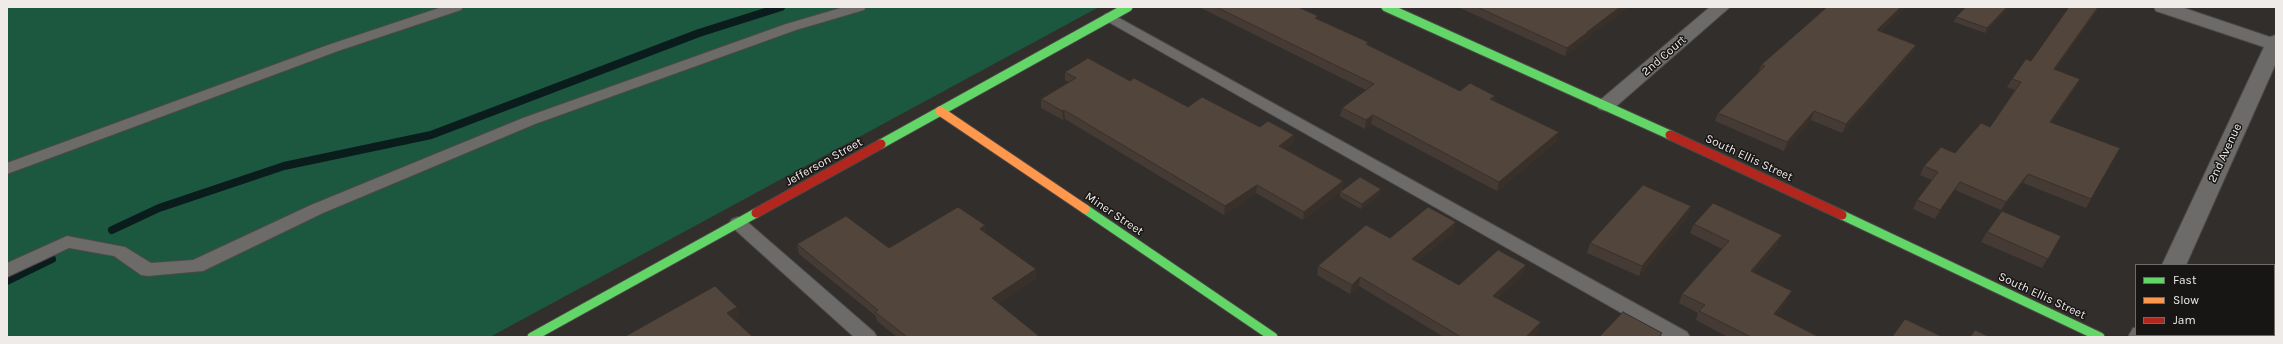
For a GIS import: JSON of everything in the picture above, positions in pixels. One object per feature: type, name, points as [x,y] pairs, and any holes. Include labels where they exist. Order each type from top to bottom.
[{"type":"street","name":"Jefferson Street","points":[[532,337],[1128,7]]},
{"type":"street","name":"South Ellis Street","points":[[1386,7],[1606,105],[2100,337]]},
{"type":"street","name":"2nd Court","points":[[1606,105],[1721,7]]},
{"type":"street","points":[[2163,7],[2276,43]]},
{"type":"street","name":"2nd Avenue","points":[[2174,264],[2276,43]]},
{"type":"street","name":"Miner Street","points":[[940,111],[1273,337]]},
{"type":"lane","points":[[7,169],[333,48],[456,7]]},
{"type":"lane","points":[[7,271],[67,242],[119,251],[148,270],[196,266],[244,245],[317,209],[529,121],[791,27],[860,7]]},
{"type":"lane","points":[[1110,17],[1680,337]]},
{"type":"lane","points":[[738,223],[867,337]]},
{"type":"green space","points":[[7,7],[1099,7],[490,337],[7,337]]},
{"type":"building","points":[[1216,7],[1298,7],[1318,16],[1315,18],[1368,42],[1366,44],[1460,91],[1470,83],[1495,96],[1490,99],[1559,132],[1499,182],[1373,115],[1366,120],[1342,108],[1374,84]]},
{"type":"building","points":[[1477,7],[1620,7],[1567,48]]},
{"type":"building","points":[[1827,7],[1901,7],[1877,30],[1916,45],[1846,124],[1814,111],[1787,142],[1718,113],[1765,66],[1761,65]]},
{"type":"building","points":[[1966,7],[2007,7],[1987,28],[1956,17]]},
{"type":"building","points":[[2069,7],[2098,7],[2054,69],[2080,79],[2050,122],[2120,148],[2091,199],[2028,174],[2006,202],[1960,182],[1940,210],[1917,200],[1938,172],[1924,166],[1941,147],[1955,153],[1981,123],[1990,127],[2021,82],[2012,79],[2026,59],[2031,61]]},
{"type":"building","points":[[1088,58],[1130,81],[1134,78],[1188,107],[1202,97],[1260,127],[1268,121],[1294,135],[1279,146],[1343,181],[1304,212],[1257,185],[1225,206],[1064,110],[1062,111],[1041,99],[1076,78],[1065,72]]},
{"type":"building","points":[[1360,177],[1381,189],[1362,204],[1340,192]]},
{"type":"building","points":[[1643,185],[1691,206],[1642,266],[1590,243]]},
{"type":"building","points":[[1713,203],[1782,235],[1751,271],[1792,291],[1774,314],[1819,337],[1751,337],[1699,311],[1705,305],[1682,294],[1729,241],[1694,224]]},
{"type":"building","points":[[958,207],[985,225],[980,229],[1036,269],[992,298],[1040,337],[907,337],[875,312],[878,310],[797,244],[846,216],[889,248]]},
{"type":"building","points":[[1428,207],[1456,222],[1412,259],[1459,285],[1498,250],[1526,265],[1493,296],[1541,322],[1526,337],[1461,337],[1360,277],[1352,285],[1318,266],[1366,225],[1390,238]]},
{"type":"building","points":[[2002,211],[2061,236],[2048,259],[1987,232]]},
{"type":"building","points":[[715,286],[737,307],[727,313],[753,337],[624,337]]},
{"type":"building","points":[[1623,312],[1662,333],[1659,337],[1599,337]]},
{"type":"building","points":[[1905,319],[1943,337],[1892,337]]},
{"type":"building","points":[[1975,330],[1990,337],[1970,337]]},
{"type":"waterway","points":[[112,230],[159,208],[284,166],[431,135],[699,33],[781,7]]},
{"type":"waterway","points":[[7,281],[52,259]]},
{"type":"traffic: fast","points":[[881,144],[1128,7]]},
{"type":"traffic: fast","points":[[1386,7],[1670,135]]},
{"type":"traffic: fast","points":[[1085,209],[1273,337]]},
{"type":"traffic: fast","points":[[532,337],[756,213]]},
{"type":"traffic: fast","points":[[1842,215],[2100,337]]},
{"type":"traffic: slow","points":[[940,111],[1085,209]]},
{"type":"traffic: jam","points":[[1670,135],[1842,215]]},
{"type":"traffic: jam","points":[[756,213],[881,144]]}]
